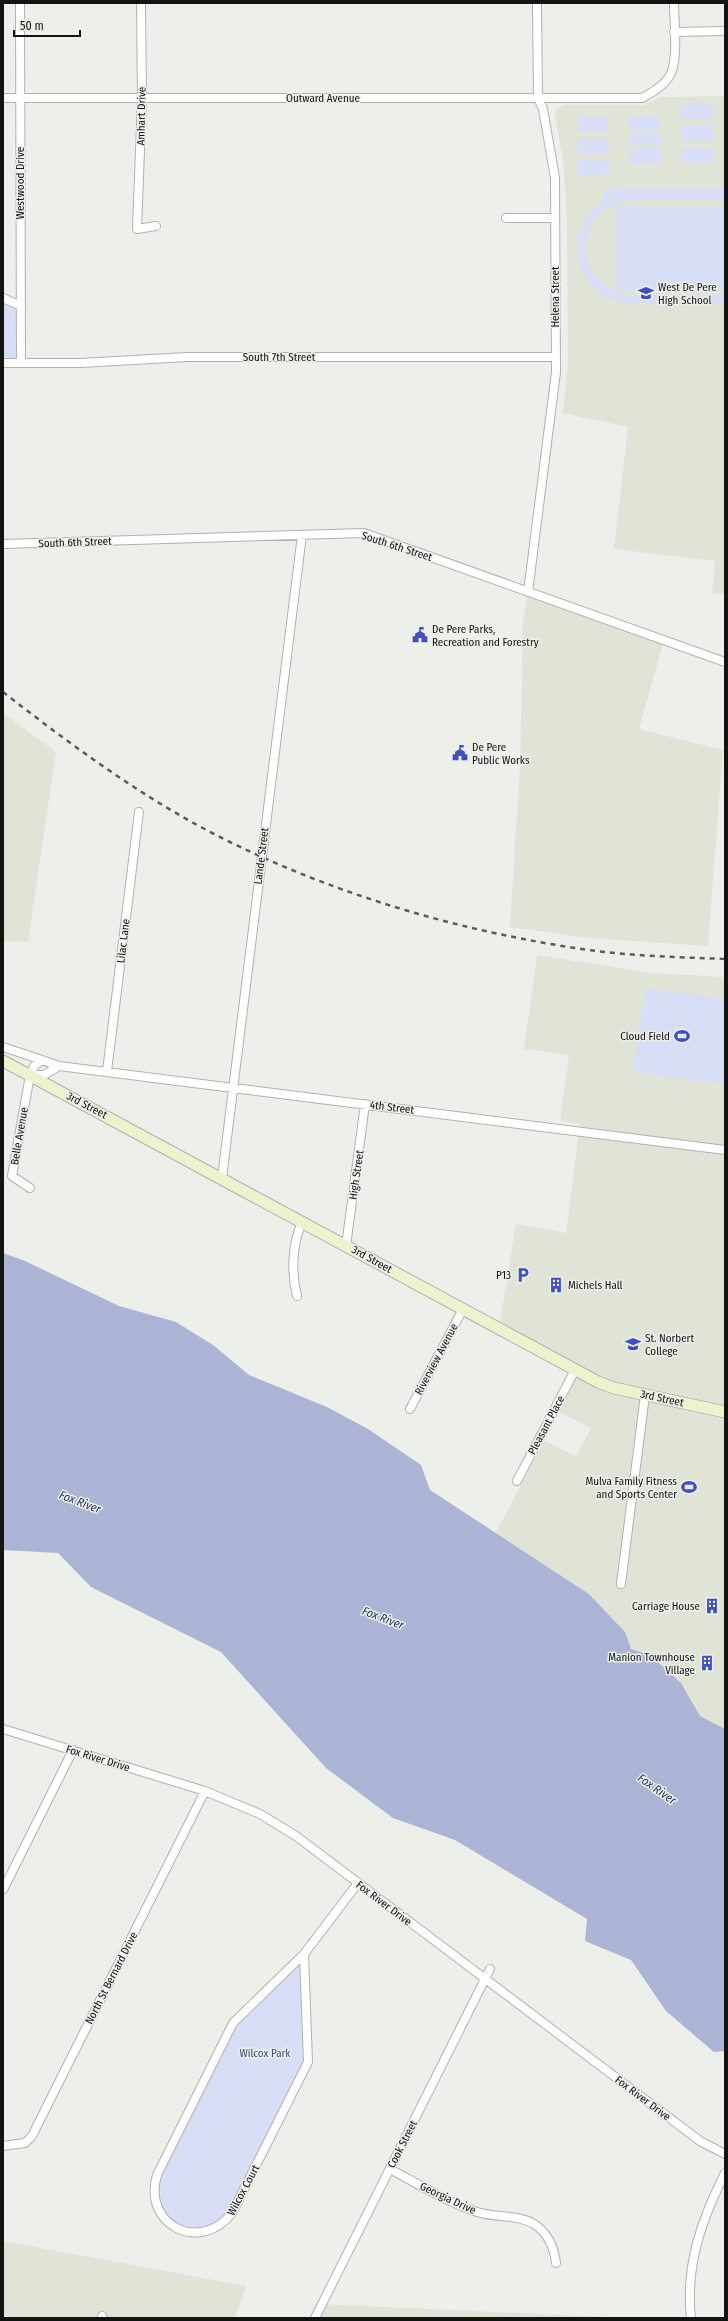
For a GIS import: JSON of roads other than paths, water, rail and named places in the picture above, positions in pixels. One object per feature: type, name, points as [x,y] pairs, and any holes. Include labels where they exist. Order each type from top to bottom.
[{"type":"main road","name":"3rd Street","points":[[3,1061],[575,1370],[614,1388],[725,1412]]},
{"type":"street","name":"Westwood Drive","points":[[20,3],[21,362]]},
{"type":"street","name":"Amhart Drive","points":[[141,3],[142,98],[137,229],[156,226]]},
{"type":"street","name":"Helena Street","points":[[528,592],[555,380],[556,357],[553,160],[543,109],[538,98],[537,3]]},
{"type":"street","points":[[674,3],[674,32],[725,31]]},
{"type":"street","name":"Outward Avenue","points":[[3,98],[642,98],[658,90],[670,76],[674,60],[674,32]]},
{"type":"street","points":[[506,218],[555,218]]},
{"type":"street","points":[[3,298],[21,306]]},
{"type":"street","name":"South 7th Street","points":[[3,362],[81,362],[187,357],[556,357]]},
{"type":"street","name":"South 6th Street","points":[[3,544],[364,533],[725,662]]},
{"type":"street","name":"Lande Street","points":[[222,1178],[302,535]]},
{"type":"street","name":"Lilac Lane","points":[[107,1071],[139,812]]},
{"type":"street","name":"4th Street","points":[[3,1047],[59,1066],[725,1150]]},
{"type":"street","points":[[42,1060],[34,1066],[30,1075],[44,1075],[59,1066]]},
{"type":"street","name":"Belle Avenue","points":[[30,1075],[12,1176],[30,1188]]},
{"type":"street","name":"High Street","points":[[346,1246],[365,1104]]},
{"type":"street","points":[[297,1296],[294,1283],[294,1246],[302,1222]]},
{"type":"street","name":"Riverview Avenue","points":[[410,1409],[463,1309]]},
{"type":"street","name":"Pleasant Place","points":[[517,1481],[575,1370]]},
{"type":"street","points":[[621,1584],[644,1395]]},
{"type":"street","name":"Fox River Drive","points":[[3,1729],[205,1791],[260,1814],[296,1836],[700,2141],[725,2154]]},
{"type":"street","points":[[3,1890],[73,1750]]},
{"type":"street","name":"North St Bernard Drive","points":[[3,2146],[25,2143],[32,2136],[205,1791]]},
{"type":"street","name":"Wilcox Court","points":[[304,1954],[308,2062],[229,2217],[219,2227],[202,2233],[178,2229],[166,2221],[155,2202],[154,2191],[157,2175],[232,2022],[304,1954],[358,1883]]},
{"type":"street","name":"Cook Street","points":[[315,2318],[490,1969]]},
{"type":"street","name":"Georgia Drive","points":[[390,2169],[464,2208],[496,2216],[517,2218],[534,2224],[551,2244],[556,2263]]},
{"type":"street","points":[[691,2318],[690,2290],[694,2250],[709,2205],[725,2173]]},
{"type":"water","name":"Fox River","points":[[3,1253],[25,1261],[119,1306],[176,1322],[213,1345],[249,1375],[327,1407],[368,1429],[421,1465],[430,1490],[589,1594],[625,1632],[631,1649],[650,1655],[681,1683],[700,1716],[725,1729],[725,2051],[714,2052],[666,2011],[631,1960],[585,1941],[587,1919],[455,1840],[393,1818],[326,1768],[221,1652],[91,1587],[58,1553],[3,1550]]},
{"type":"railway","points":[[3,692],[54,731],[160,804],[216,835],[258,855],[346,891],[436,919],[529,940],[612,953],[725,959]]},
{"type":"place","name":"West De Pere High School","points":[[646,293]]},
{"type":"place","name":"De Pere Parks, Recreation and Forestry","points":[[420,635]]},
{"type":"place","name":"De Pere Public Works","points":[[460,753]]},
{"type":"place","name":"Cloud Field","points":[[682,1036]]},
{"type":"place","name":"P13","points":[[523,1275]]},
{"type":"place","name":"Michels Hall","points":[[556,1285]]},
{"type":"place","name":"St. Norbert College","points":[[633,1344]]},
{"type":"place","name":"Mulva Family Fitness and Sports Center","points":[[689,1487]]},
{"type":"place","name":"Carriage House","points":[[712,1606]]},
{"type":"place","name":"Manion Townhouse Village","points":[[707,1663]]},
{"type":"park label","name":"Wilcox Park","points":[[265,2053]]}]
